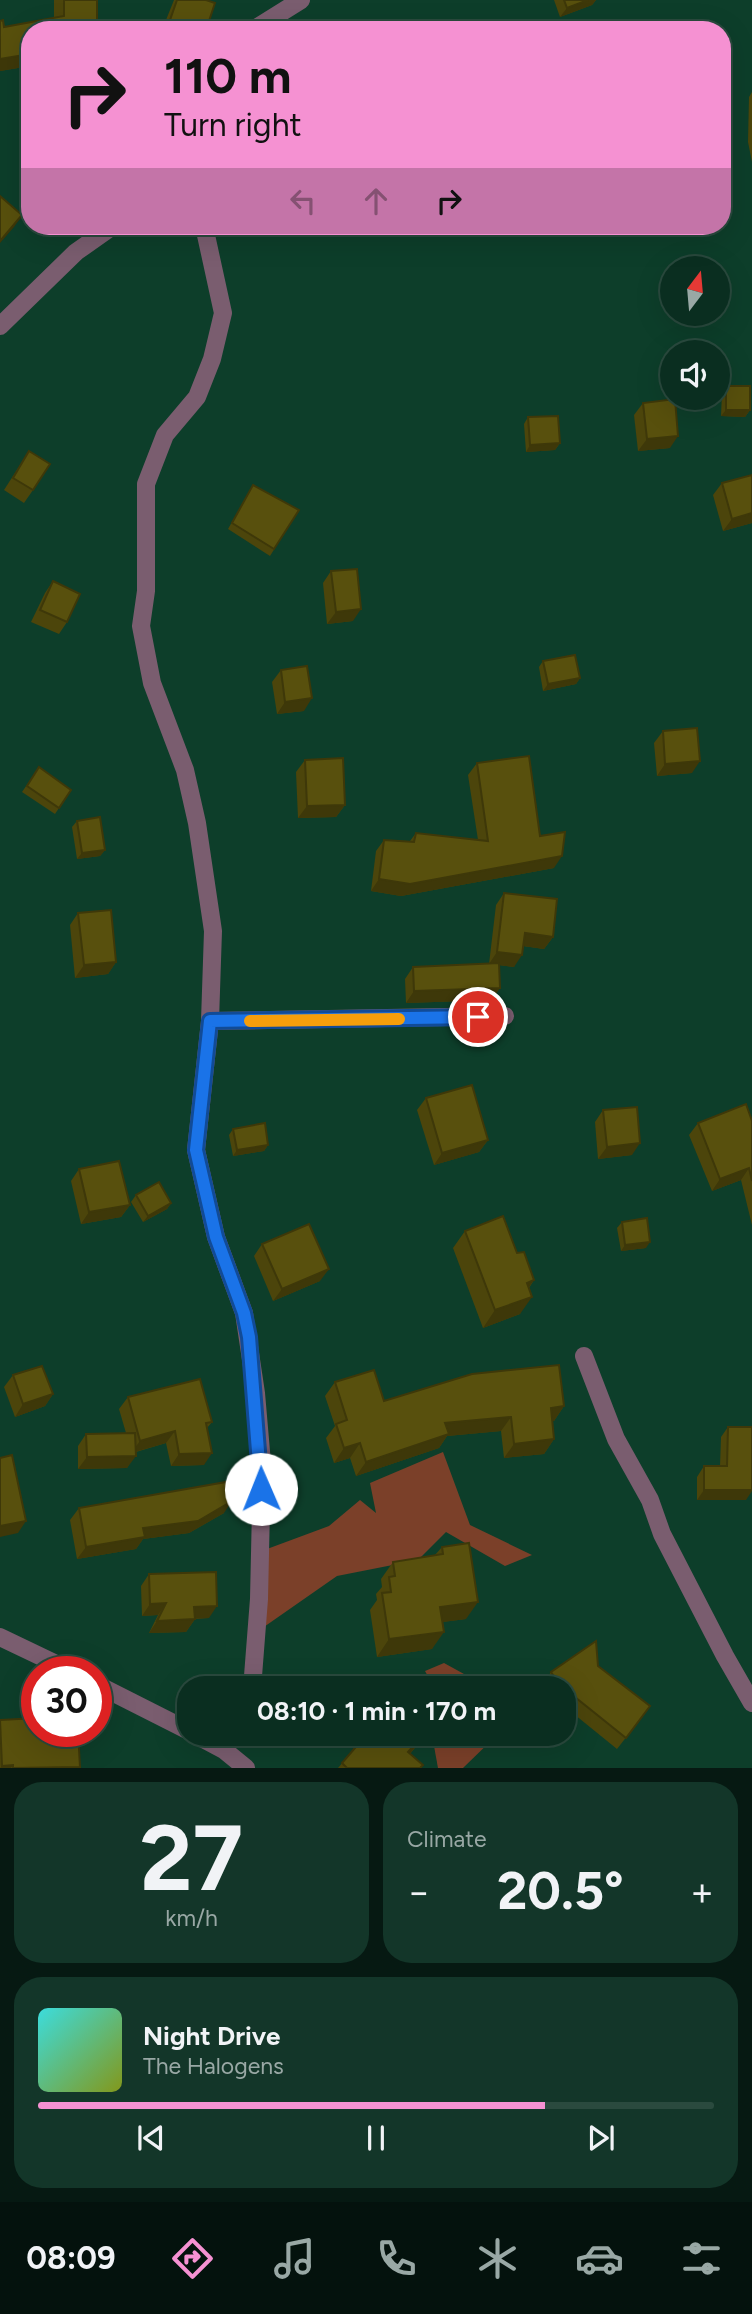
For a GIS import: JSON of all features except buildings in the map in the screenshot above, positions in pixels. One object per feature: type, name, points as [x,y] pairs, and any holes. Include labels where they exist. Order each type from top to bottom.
[{"type":"street","points":[[267,21],[301,0]]},
{"type":"street","points":[[0,326],[75,252],[100,235]]},
{"type":"street","points":[[207,235],[223,313],[212,359],[197,397],[165,435],[146,484],[146,591],[141,626],[152,683],[185,771],[197,823],[213,931],[210,1021],[196,1150],[216,1237],[247,1325],[262,1463],[259,1599],[253,1676]]},
{"type":"street","points":[[210,1021],[506,1016]]},
{"type":"street","points":[[584,1356],[616,1439],[650,1500],[662,1534],[752,1703]]},
{"type":"street","points":[[0,1637],[40,1656]]},
{"type":"street","points":[[112,1692],[177,1725]]},
{"type":"street","points":[[230,1746],[246,1768]]},
{"type":"shaded area","points":[[443,1452],[470,1525],[532,1555],[505,1566],[446,1532],[418,1560],[337,1576],[261,1629],[267,1549],[329,1526],[360,1500],[376,1513],[370,1483]]},
{"type":"shaded area","points":[[444,1663],[468,1676],[428,1676],[425,1671]]},
{"type":"shaded area","points":[[434,1746],[486,1746],[463,1768],[438,1768]]},
{"type":"slow traffic","points":[[250,1021],[399,1019]]},
{"type":"route","points":[[261,1489],[262,1463],[249,1337],[244,1313],[216,1237],[196,1150],[210,1021],[478,1017]]}]
